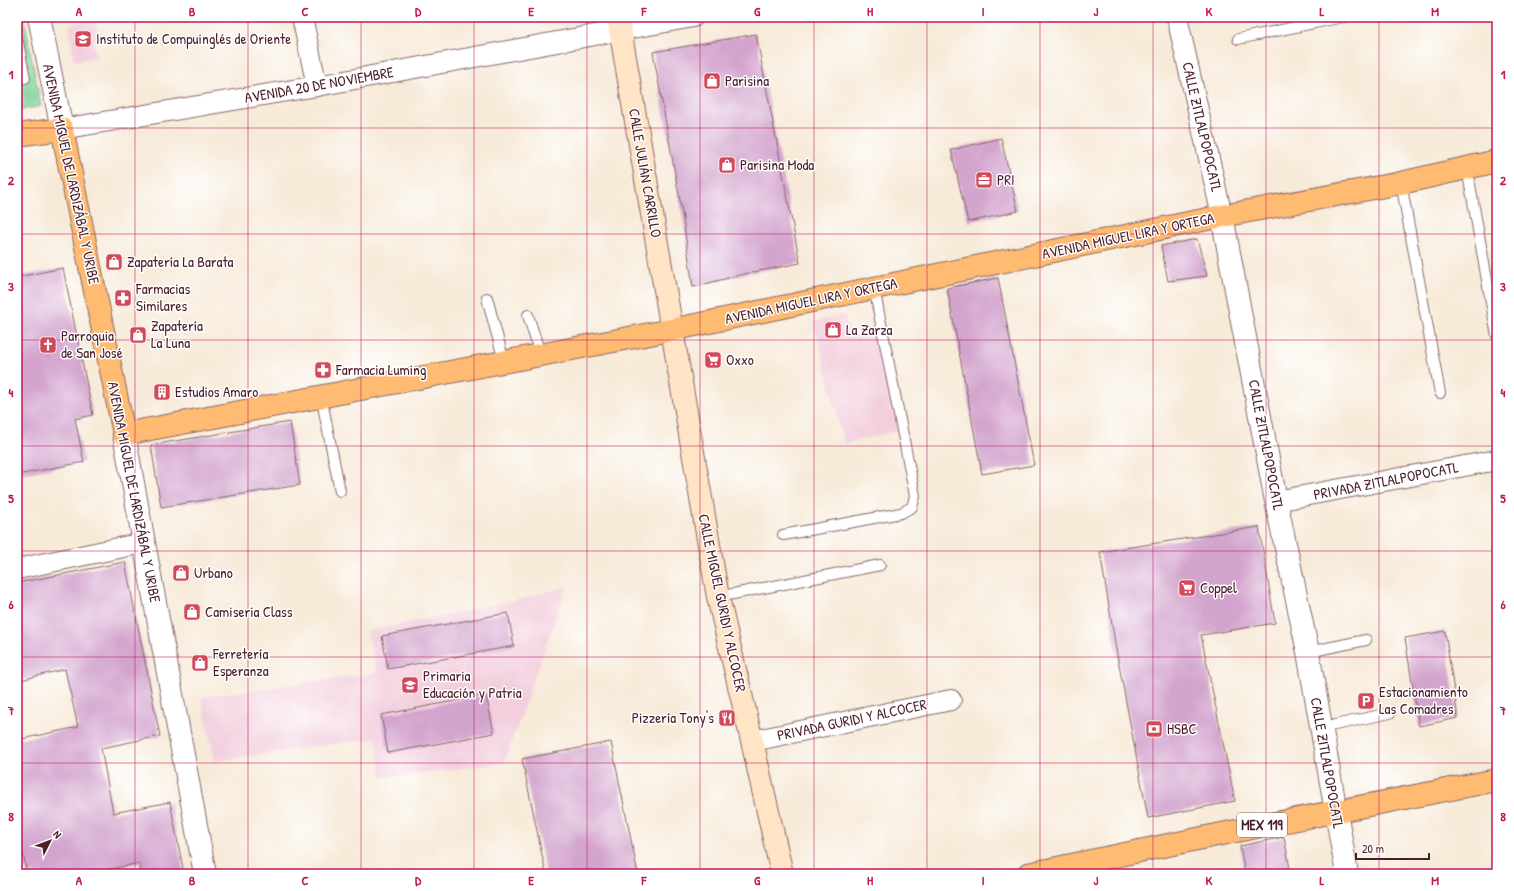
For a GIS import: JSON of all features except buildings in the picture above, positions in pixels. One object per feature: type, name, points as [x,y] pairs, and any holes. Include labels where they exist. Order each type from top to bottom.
[{"type":"main road","name":"CALLE JULIÁN CARRILLO","points":[[619,24],[671,330]]},
{"type":"main road","name":"AVENIDA 20 DE NOVIEMBRE","points":[[17,135],[62,128]]},
{"type":"main road","name":"AVENIDA MIGUEL DE LARDIZÁBAL Y URIBE","points":[[62,128],[124,434]]},
{"type":"main road","name":"AVENIDA MIGUEL LIRA Y ORTEGA","points":[[124,434],[671,330],[1222,216],[1401,183],[1497,161]]},
{"type":"main road","name":"CALLE MIGUEL GURIDI Y ALCOCER","points":[[671,330],[718,597],[782,874]]},
{"type":"main road","name":"MEX 119","points":[[1028,874],[1335,811],[1497,780]]},
{"type":"street","name":"AVENIDA MIGUEL DE LARDIZÁBAL Y URIBE","points":[[39,17],[62,128]]},
{"type":"street","points":[[302,17],[317,86]]},
{"type":"street","name":"AVENIDA 20 DE NOVIEMBRE","points":[[62,128],[317,86],[619,24],[693,17]]},
{"type":"street","name":"CALLE ZITLALPOPOCATL","points":[[1176,17],[1222,216],[1276,501],[1308,652],[1347,874]]},
{"type":"street","name":"AVENIDA MIGUEL DE LARDIZÁBAL Y URIBE","points":[[124,434],[205,874]]},
{"type":"street","name":"PRIVADA ZITLALPOPOCATL","points":[[1276,501],[1497,460]]},
{"type":"street","points":[[17,569],[143,543]]},
{"type":"street","name":"PRIVADA GURIDI Y ALCOCER","points":[[752,741],[951,700]]},
{"type":"lane","points":[[1238,39],[1343,17]]},
{"type":"lane","points":[[17,38],[25,78]]},
{"type":"lane","points":[[1467,168],[1497,336]]},
{"type":"lane","points":[[1401,183],[1440,393]]},
{"type":"lane","points":[[783,535],[901,513],[912,508],[915,496],[874,288]]},
{"type":"lane","points":[[487,298],[504,361]]},
{"type":"lane","points":[[528,316],[540,354]]},
{"type":"lane","points":[[321,396],[340,491]]},
{"type":"lane","points":[[718,597],[880,565]]},
{"type":"lane","points":[[1308,652],[1366,640]]},
{"type":"lane","points":[[1321,728],[1390,713]]},
{"type":"shaded area","name":"Instituto de Compuinglés de Oriente","points":[[94,18],[99,37],[92,40],[97,57],[74,61],[69,25]]},
{"type":"shaded area","points":[[845,314],[851,337],[876,332],[900,430],[844,444],[814,322]]},
{"type":"shaded area","name":"Primaria Educación y Patria","points":[[567,586],[504,763],[382,778],[376,738],[215,761],[201,697],[377,673],[367,631],[513,601]]},
{"type":"green space","points":[[17,17],[24,17],[41,106],[17,111]]},
{"type":"place","name":"Instituto de Compuinglés de Oriente","points":[[83,39]]},
{"type":"place","name":"Parisina","points":[[712,81]]},
{"type":"place","name":"Parisina Moda","points":[[727,165]]},
{"type":"place","name":"PRI","points":[[984,180]]},
{"type":"place","name":"Zapatería La Barata","points":[[114,262]]},
{"type":"place","name":"Farmacias Similares","points":[[123,298]]},
{"type":"place","name":"La Zarza","points":[[833,330]]},
{"type":"place","name":"Zapatería La Luna","points":[[138,335]]},
{"type":"place","name":"Parroquia de San José","points":[[48,345]]},
{"type":"place","name":"Oxxo","points":[[713,360]]},
{"type":"place","name":"Farmacia Luming","points":[[323,370]]},
{"type":"place","name":"Estudios Amaro","points":[[162,392]]},
{"type":"place","name":"Urbano","points":[[181,573]]},
{"type":"place","name":"Coppel","points":[[1187,588]]},
{"type":"place","name":"Camiseria Class","points":[[192,612]]},
{"type":"place","name":"Ferretería Esperanza","points":[[200,663]]},
{"type":"place","name":"Primaria Educación y Patria","points":[[410,685]]},
{"type":"place","name":"Estacionamiento Las Comadres","points":[[1366,701]]},
{"type":"place","name":"Pizzería Tony's","points":[[727,718]]},
{"type":"place","name":"HSBC","points":[[1154,729]]}]
